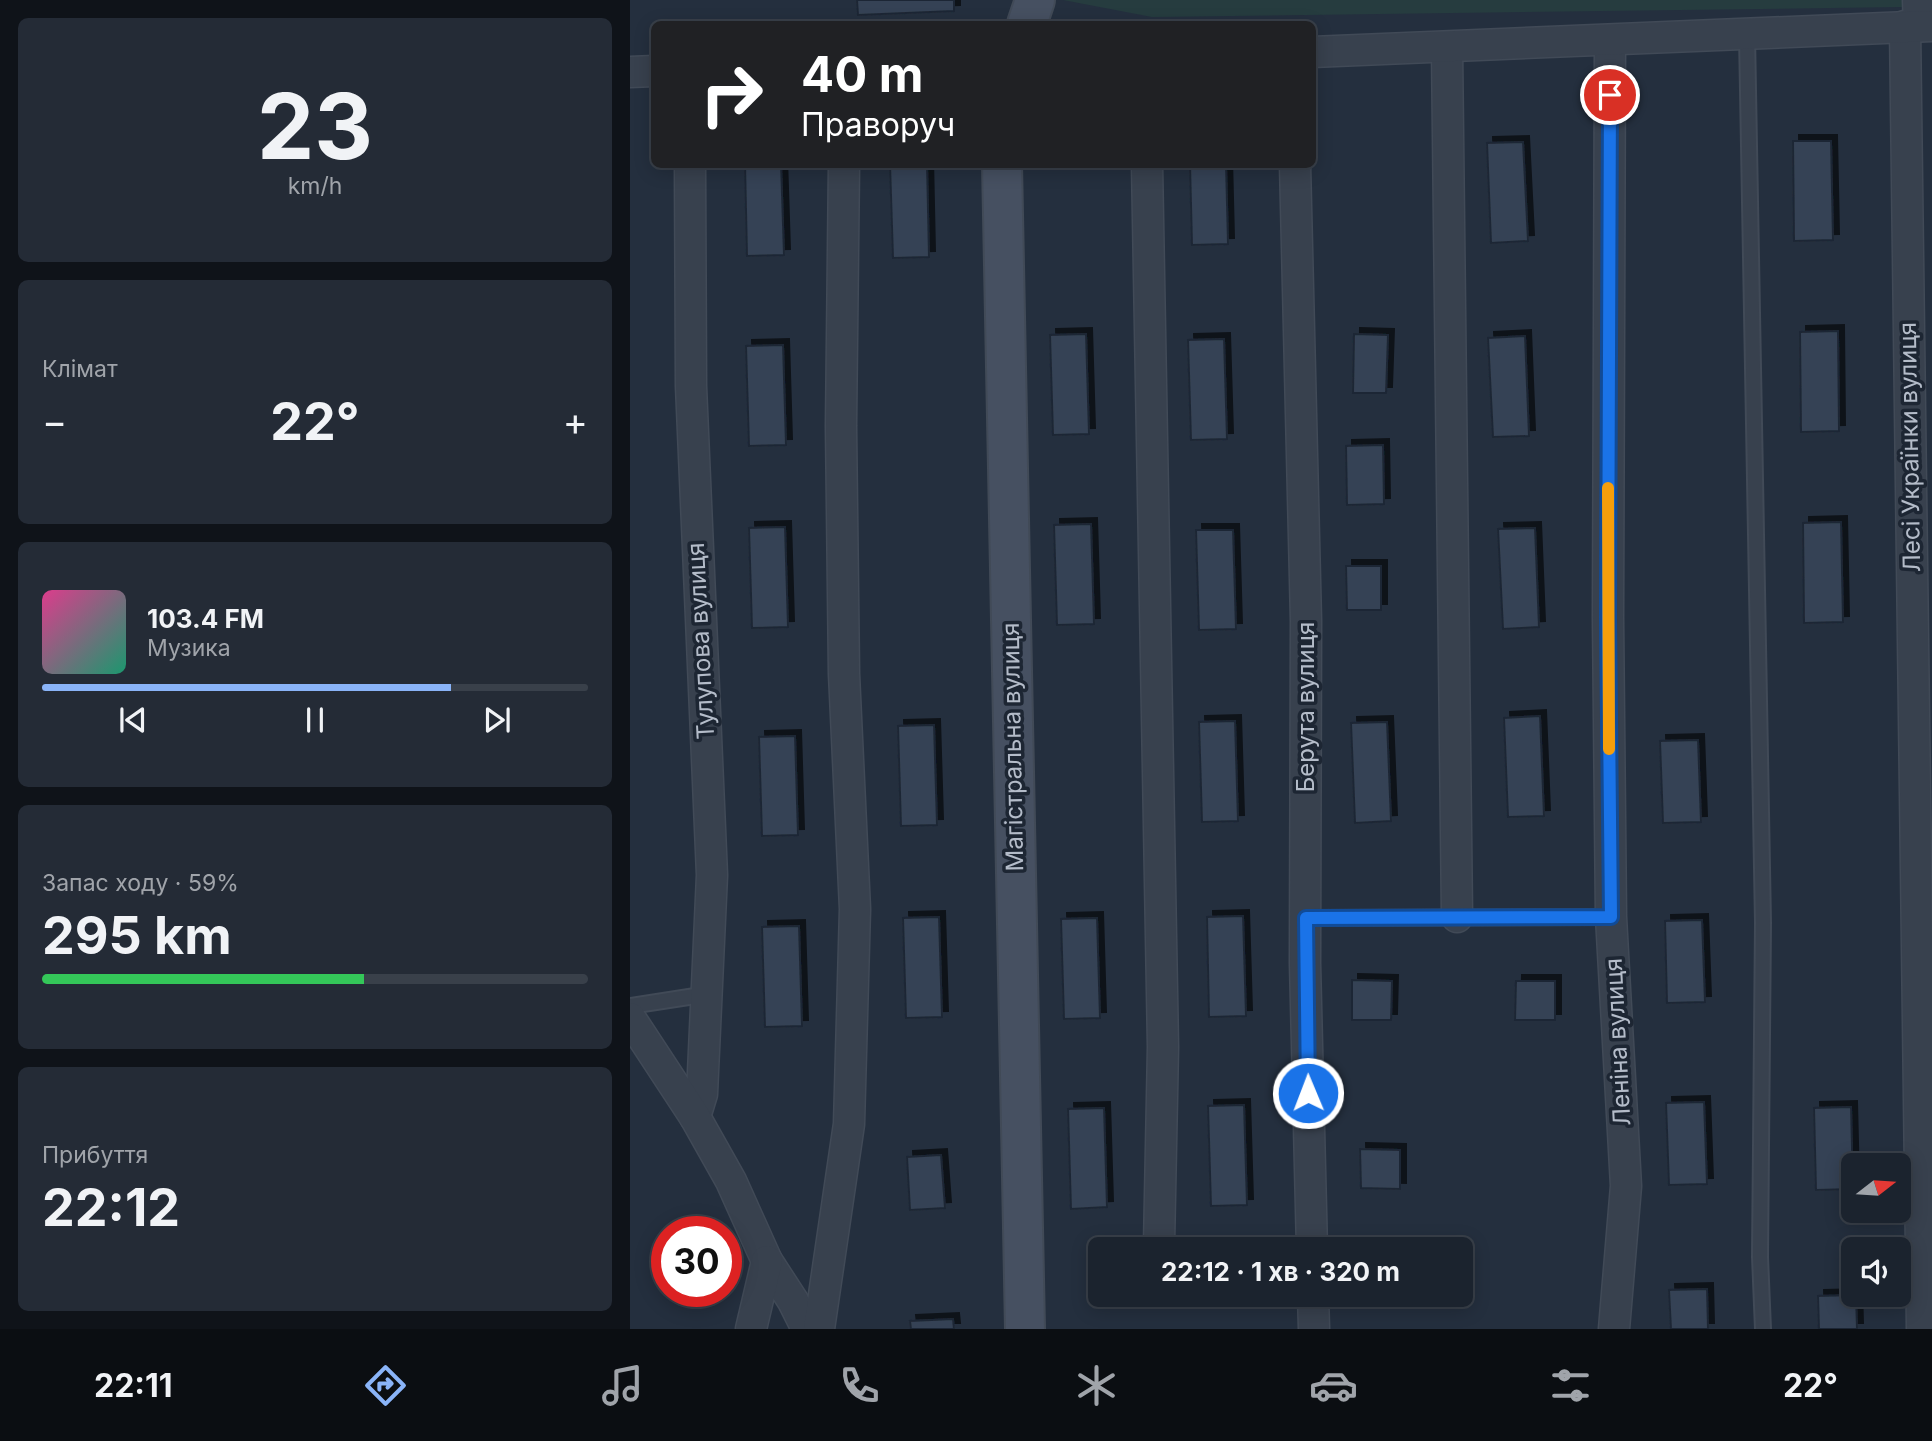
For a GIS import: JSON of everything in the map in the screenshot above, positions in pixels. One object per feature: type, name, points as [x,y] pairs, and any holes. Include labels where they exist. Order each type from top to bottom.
[{"type":"main road","points":[[1028,21],[1035,0]]},
{"type":"main road","name":"Магістральна вулиця","points":[[1002,168],[1025,1329]]},
{"type":"street","points":[[1316,52],[1747,35],[1918,20]]},
{"type":"street","name":"Лесі Українки вулиця","points":[[1918,20],[1910,465],[1922,1329]]},
{"type":"street","name":"Леніна вулиця","points":[[1610,40],[1608,618],[1611,917],[1626,1186],[1614,1329]]},
{"type":"street","points":[[1447,48],[1457,917]]},
{"type":"street","points":[[630,72],[651,71]]},
{"type":"street","name":"Тулупова вулиця","points":[[690,168],[692,400],[712,875],[702,1094],[695,1117]]},
{"type":"street","points":[[819,1329],[849,1124],[855,909],[844,674],[841,426],[844,168]]},
{"type":"street","points":[[1147,168],[1163,1047],[1159,1237]]},
{"type":"street","name":"Берута вулиця","points":[[1295,168],[1306,621],[1306,918],[1312,1237]]},
{"type":"street","points":[[1910,465],[1932,488]]},
{"type":"street","points":[[630,1018],[695,1117],[731,1181],[768,1261],[807,1329]]},
{"type":"street","points":[[751,1329],[768,1261]]},
{"type":"street","points":[[1313,1307],[1314,1329]]},
{"type":"lane","points":[[1747,35],[1763,923],[1760,1257],[1763,1329]]},
{"type":"lane","points":[[1306,918],[1611,917]]},
{"type":"lane","points":[[630,1006],[708,994]]},
{"type":"green space","points":[[1063,0],[1902,0],[1902,7],[1152,17]]},
{"type":"building","points":[[857,0],[954,0],[954,11],[858,15]]},
{"type":"building","points":[[1793,141],[1831,141],[1833,240],[1794,241]]},
{"type":"building","points":[[1523,142],[1528,241],[1491,243],[1487,143]]},
{"type":"building","points":[[745,168],[781,168],[784,255],[747,256]]},
{"type":"building","points":[[890,168],[927,168],[929,257],[893,258]]},
{"type":"building","points":[[1190,168],[1226,168],[1228,244],[1192,245]]},
{"type":"building","points":[[1838,331],[1839,431],[1801,432],[1800,332]]},
{"type":"building","points":[[1086,334],[1089,434],[1053,435],[1050,335]]},
{"type":"building","points":[[1354,334],[1388,335],[1386,393],[1353,393]]},
{"type":"building","points":[[1525,336],[1529,436],[1493,437],[1488,338]]},
{"type":"building","points":[[1224,339],[1227,439],[1191,440],[1188,340]]},
{"type":"building","points":[[783,345],[786,445],[749,446],[746,346]]},
{"type":"building","points":[[1383,445],[1384,504],[1347,505],[1346,446]]},
{"type":"building","points":[[1841,522],[1843,622],[1804,623],[1803,523]]},
{"type":"building","points":[[1091,524],[1094,624],[1057,625],[1054,525]]},
{"type":"building","points":[[785,527],[788,627],[752,628],[749,528]]},
{"type":"building","points":[[1535,528],[1539,627],[1503,629],[1498,529]]},
{"type":"building","points":[[1196,530],[1233,530],[1236,629],[1199,630]]},
{"type":"building","points":[[1346,566],[1381,566],[1381,610],[1347,610]]},
{"type":"building","points":[[1540,716],[1544,816],[1508,817],[1504,718]]},
{"type":"building","points":[[1235,721],[1238,821],[1202,822],[1199,722]]},
{"type":"building","points":[[1387,722],[1391,821],[1355,823],[1351,723]]},
{"type":"building","points":[[934,725],[937,825],[901,826],[898,726]]},
{"type":"building","points":[[795,736],[798,835],[762,836],[759,737]]},
{"type":"building","points":[[1698,740],[1701,822],[1663,823],[1660,741]]},
{"type":"building","points":[[1243,916],[1246,1016],[1209,1017],[1207,917]]},
{"type":"building","points":[[939,917],[942,1017],[906,1018],[903,918]]},
{"type":"building","points":[[1097,918],[1100,1018],[1064,1019],[1061,919]]},
{"type":"building","points":[[1702,920],[1705,1002],[1667,1003],[1665,921]]},
{"type":"building","points":[[799,926],[802,1026],[765,1027],[762,927]]},
{"type":"building","points":[[1352,980],[1392,981],[1391,1020],[1352,1020]]},
{"type":"building","points":[[1516,981],[1555,981],[1555,1020],[1515,1020]]},
{"type":"building","points":[[1704,1102],[1707,1184],[1669,1185],[1666,1103]]},
{"type":"building","points":[[1244,1105],[1247,1205],[1211,1206],[1208,1106]]},
{"type":"building","points":[[1851,1107],[1852,1153],[1841,1153],[1841,1189],[1816,1190],[1814,1108]]},
{"type":"building","points":[[1104,1108],[1107,1207],[1071,1209],[1068,1109]]},
{"type":"building","points":[[1360,1149],[1400,1150],[1400,1189],[1361,1188]]},
{"type":"building","points":[[941,1155],[945,1208],[910,1210],[907,1157]]},
{"type":"building","points":[[1707,1289],[1708,1329],[1671,1329],[1669,1290]]},
{"type":"building","points":[[1841,1295],[1841,1307],[1856,1307],[1857,1329],[1819,1329],[1818,1296]]},
{"type":"building","points":[[953,1319],[954,1329],[911,1329],[910,1321]]},
{"type":"slow traffic","points":[[1608,488],[1609,749]]},
{"type":"route","points":[[1308,1093],[1306,918],[1611,917],[1608,618],[1610,95]]}]
